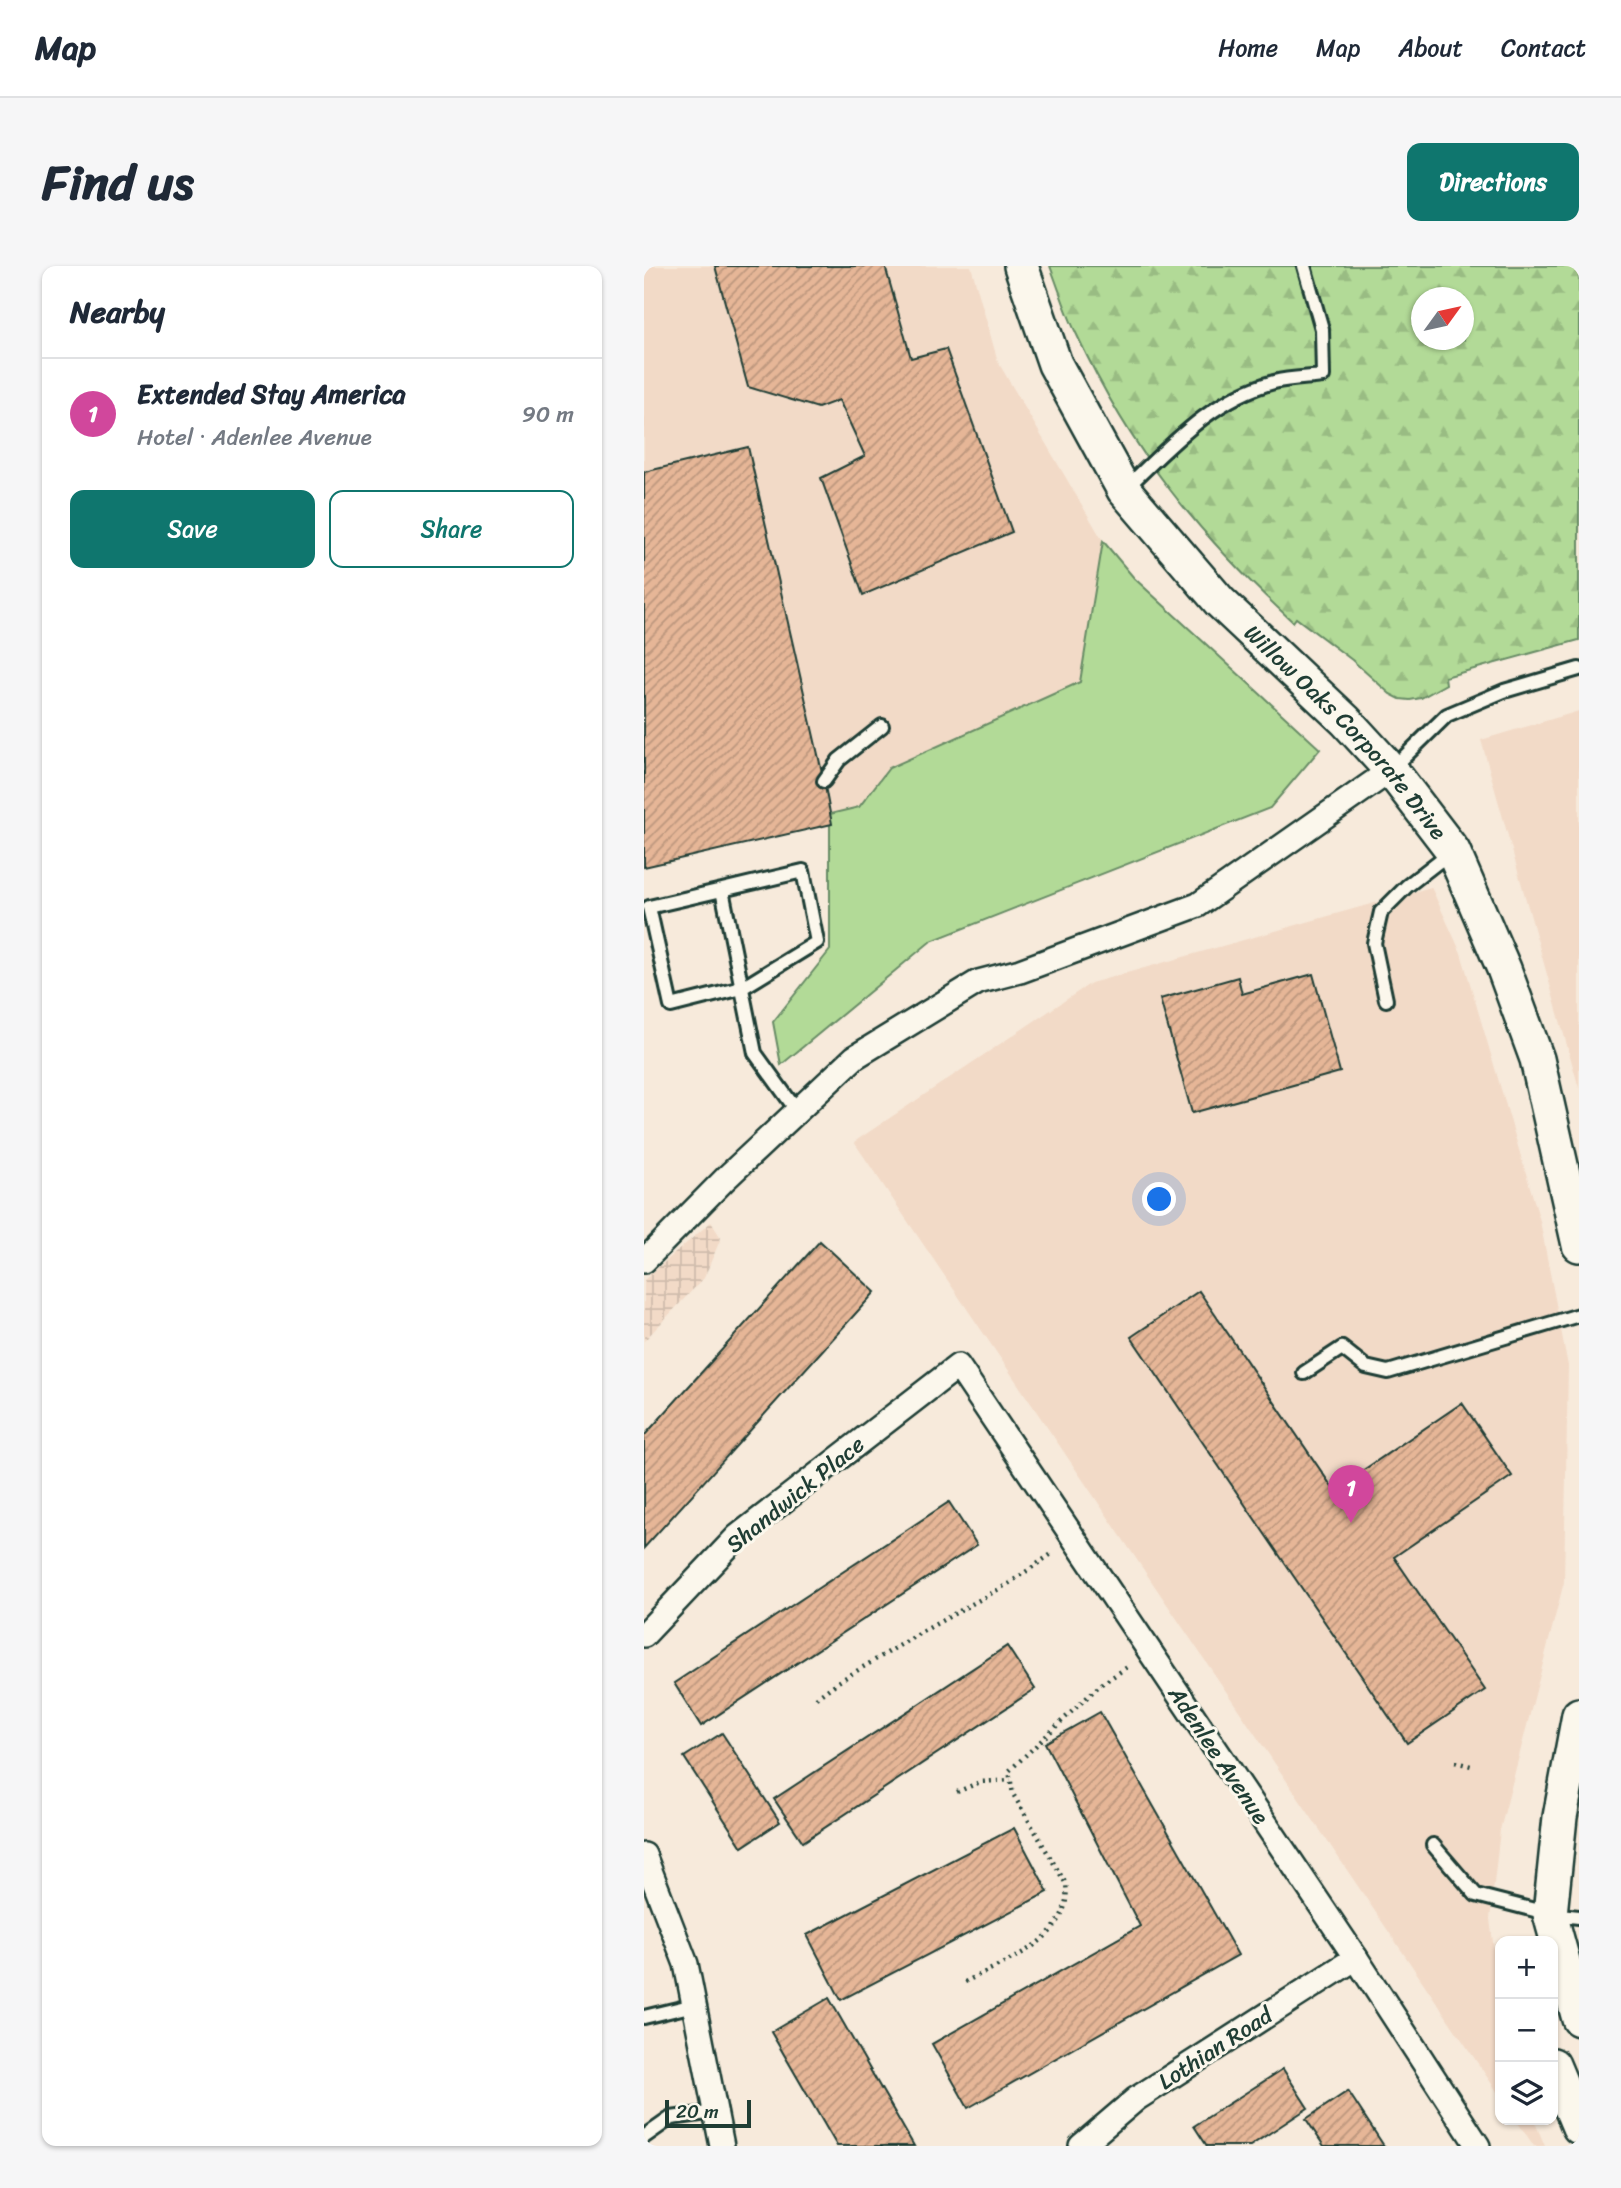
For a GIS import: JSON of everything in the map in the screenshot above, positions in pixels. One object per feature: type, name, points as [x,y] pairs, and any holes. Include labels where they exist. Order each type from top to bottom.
[{"type":"street","name":"Willow Oaks Corporate Drive","points":[[1021,266],[1055,364],[1124,490],[1220,602],[1346,721],[1391,770],[1453,851],[1504,969],[1537,1059],[1579,1245]]},
{"type":"street","points":[[644,1261],[726,1178],[855,1057],[978,982],[1020,971],[1198,905],[1391,770]]},
{"type":"street","name":"Adenlee Avenue","points":[[958,1366],[1356,1958],[1478,2146]]},
{"type":"street","name":"Shandwick Place","points":[[644,1635],[738,1536],[958,1366]]},
{"type":"street","points":[[1579,1715],[1560,1817],[1556,1924],[1579,2019]]},
{"type":"street","points":[[644,1855],[686,1964],[722,2146]]},
{"type":"street","name":"Lothian Road","points":[[1081,2146],[1136,2099],[1356,1958]]},
{"type":"street","points":[[1558,2077],[1579,2127]]},
{"type":"lane","points":[[1124,490],[1187,430],[1234,397],[1275,382],[1323,376],[1322,329],[1304,266]]},
{"type":"lane","points":[[1391,770],[1447,715],[1504,691],[1578,671]]},
{"type":"lane","points":[[824,781],[839,760],[882,726]]},
{"type":"lane","points":[[1386,1000],[1374,943],[1381,912],[1407,886],[1453,851]]},
{"type":"lane","points":[[803,871],[817,942],[742,988],[671,1006],[649,907],[722,890],[803,871]]},
{"type":"lane","points":[[722,890],[755,1054],[797,1111]]},
{"type":"lane","points":[[1304,1373],[1342,1349],[1366,1367],[1388,1372],[1579,1315]]},
{"type":"lane","points":[[1433,1845],[1476,1895],[1556,1924]]},
{"type":"lane","points":[[644,2017],[694,2005]]},
{"type":"lane","points":[[644,2137],[671,2118],[715,2112]]},
{"type":"path","points":[[816,1698],[934,1625],[1008,1584],[1074,1538]]},
{"type":"path","points":[[965,1982],[1040,1942],[1057,1923],[1068,1899],[1066,1884],[1013,1794],[1009,1771],[1100,1685],[1151,1653]]},
{"type":"path","points":[[1455,1762],[1475,1767]]},
{"type":"path","points":[[957,1792],[980,1782],[1010,1780]]},
{"type":"shaded area","points":[[644,266],[971,266],[998,362],[1103,541],[1080,682],[889,768],[859,808],[644,855]]},
{"type":"shaded area","points":[[1579,711],[1579,1088],[1481,740]]},
{"type":"shaded area","points":[[1431,887],[1461,953],[1540,1221],[1568,1366],[1564,1582],[1500,1830],[1490,1919],[1495,1958],[1495,2089],[854,1142],[1091,983]]},
{"type":"shaded area","points":[[711,1222],[721,1238],[704,1278],[644,1341],[644,1280]]},
{"type":"shaded area","points":[[1519,2125],[1536,2125],[1545,2146],[1534,2146]]},
{"type":"green space","points":[[1050,266],[1579,266],[1579,640],[1445,677],[1446,684],[1421,698],[1400,699],[1390,694],[1352,660],[1296,618],[1293,622],[1227,557],[1198,524],[1144,454],[1098,377],[1073,327]]},
{"type":"green space","points":[[1103,541],[1134,578],[1320,749],[1270,808],[931,941],[781,1065],[773,1022],[830,950],[830,814],[859,807],[889,768],[1080,682]]},
{"type":"building","points":[[715,266],[885,266],[911,358],[946,349],[1012,532],[863,595],[821,478],[865,456],[839,400],[818,408],[748,387]]},
{"type":"building","points":[[748,447],[832,824],[644,867],[644,472]]},
{"type":"building","points":[[1313,974],[1340,1072],[1192,1113],[1160,999],[1238,977],[1242,994]]},
{"type":"building","points":[[820,1241],[875,1292],[644,1548],[644,1436]]},
{"type":"building","points":[[1199,1291],[1334,1490],[1462,1403],[1512,1476],[1394,1557],[1485,1690],[1407,1743],[1131,1337]]},
{"type":"building","points":[[949,1502],[977,1545],[701,1726],[674,1683]]},
{"type":"building","points":[[1007,1646],[1035,1689],[803,1842],[774,1799]]},
{"type":"building","points":[[1100,1712],[1238,1955],[968,2108],[932,2044],[1140,1926],[1045,1743]]},
{"type":"building","points":[[722,1733],[780,1822],[742,1847],[684,1757]]},
{"type":"building","points":[[1014,1828],[1048,1892],[841,2000],[807,1935]]},
{"type":"building","points":[[829,1998],[914,2146],[837,2146],[771,2032]]},
{"type":"building","points":[[1283,2069],[1308,2108],[1250,2146],[1207,2146],[1194,2126]]},
{"type":"building","points":[[1348,2091],[1384,2146],[1324,2146],[1306,2119]]},
{"type":"place","name":"Extended Stay America","points":[[1351,1523]]}]
